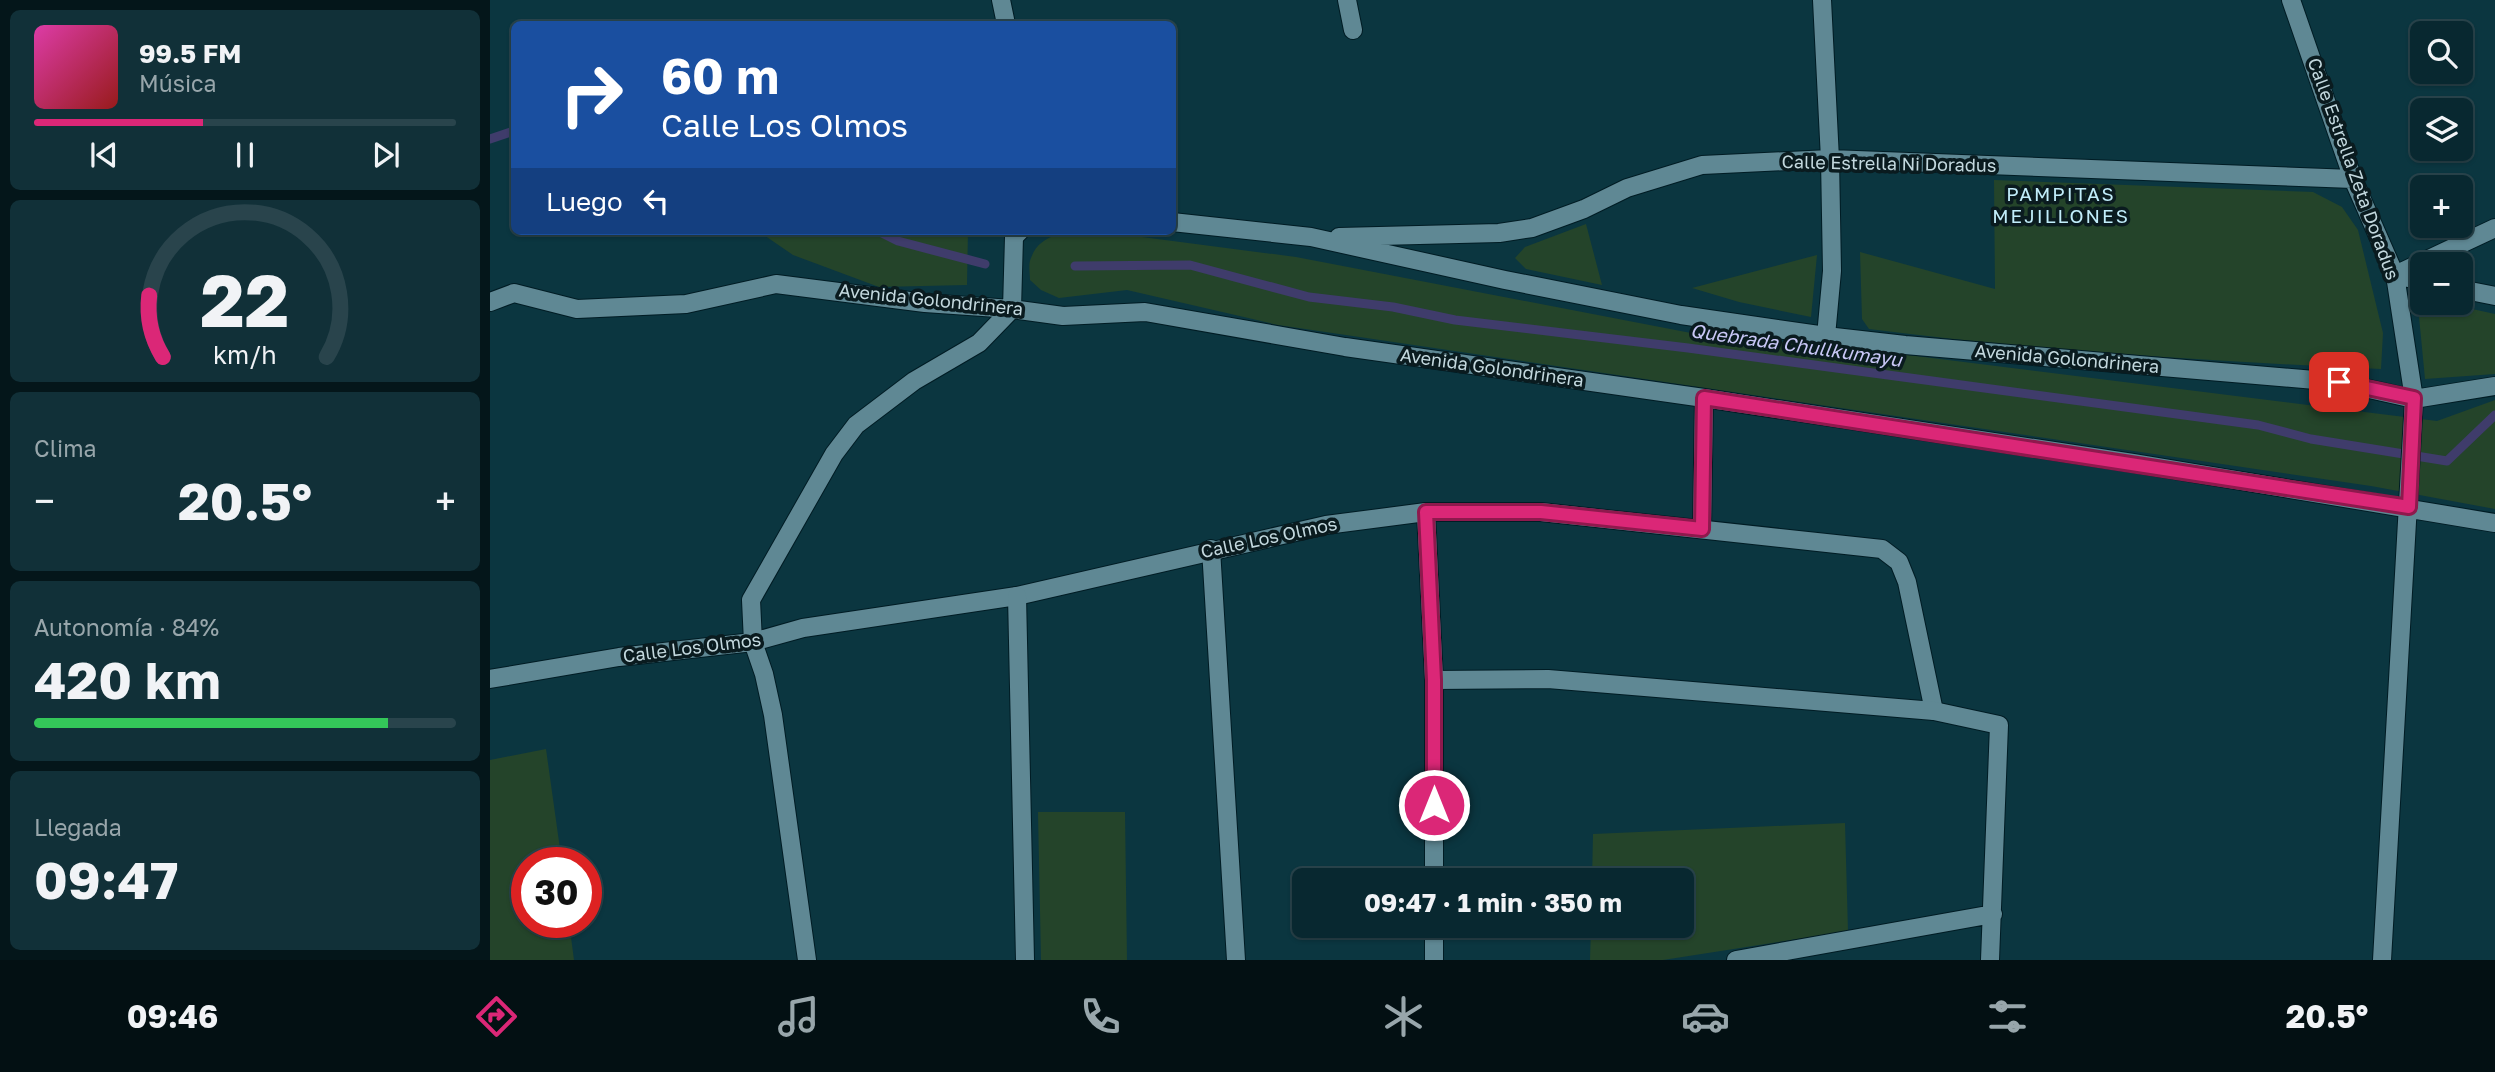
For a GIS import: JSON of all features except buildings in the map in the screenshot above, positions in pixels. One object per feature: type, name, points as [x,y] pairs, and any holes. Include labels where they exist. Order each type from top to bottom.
[{"type":"street","points":[[1001,0],[1005,21]]},
{"type":"street","points":[[1347,0],[1353,30]]},
{"type":"street","points":[[1822,0],[1830,159],[1832,271],[1826,336]]},
{"type":"street","name":"Calle Estrella Zeta Doradus","points":[[2291,0],[2353,180],[2395,275],[2414,398],[2382,960]]},
{"type":"street","name":"Calle Estrella Ni Doradus","points":[[1311,237],[1499,233],[1532,228],[1584,209],[1627,188],[1702,165],[1830,159],[2353,180]]},
{"type":"street","points":[[1176,222],[1311,237]]},
{"type":"street","points":[[2395,275],[2495,228]]},
{"type":"street","points":[[807,960],[773,715],[764,674],[753,642],[751,600],[834,454],[856,425],[914,381],[979,343],[1012,309],[1016,235]]},
{"type":"street","name":"Avenida Golondrinera","points":[[1311,237],[1681,315],[1826,336],[1919,347],[2339,382],[2414,398],[2495,386]]},
{"type":"street","points":[[2395,275],[2410,278]]},
{"type":"street","name":"Avenida Golondrinera","points":[[490,302],[514,293],[577,309],[686,304],[776,284],[925,303],[1012,309],[1063,316],[1145,313],[1345,347],[1704,398],[2409,507],[2495,523]]},
{"type":"street","points":[[2473,292],[2495,296]]},
{"type":"street","points":[[1702,529],[1704,398]]},
{"type":"street","points":[[1426,512],[1434,680],[1434,868]]},
{"type":"street","name":"Calle Los Olmos","points":[[490,679],[619,657],[753,642],[803,628],[1017,596],[1326,525],[1426,512],[1541,512],[1882,549],[1899,562],[1907,582],[1934,711]]},
{"type":"street","points":[[1211,550],[1236,960]]},
{"type":"street","points":[[1017,596],[1025,960]]},
{"type":"street","points":[[1434,680],[1548,679],[1934,711],[1999,726],[1990,960]]},
{"type":"street","points":[[1735,960],[1993,914]]},
{"type":"street","points":[[1434,938],[1434,960]]},
{"type":"green space","points":[[1994,180],[2313,192],[2342,207],[2358,230],[2383,333],[2381,369],[2125,354],[1869,329],[1862,319],[1860,252],[1995,289]]},
{"type":"green space","points":[[1586,224],[1602,285],[1526,269],[1515,258],[1525,247]]},
{"type":"green space","points":[[764,235],[968,235],[967,285],[879,287],[793,255]]},
{"type":"green space","points":[[1127,235],[1296,257],[1691,333],[1876,351],[2437,421],[2495,400],[2495,509],[2371,486],[1278,325],[1127,290],[1059,298],[1041,290],[1030,280],[1030,260],[1036,248],[1052,237]]},
{"type":"green space","points":[[1817,255],[1811,317],[1739,302],[1692,288]]},
{"type":"green space","points":[[2473,309],[2495,314],[2495,374],[2425,379],[2419,315],[2473,315]]},
{"type":"green space","points":[[546,749],[560,847],[511,847],[511,938],[571,938],[574,960],[490,960],[490,760]]},
{"type":"green space","points":[[1038,812],[1125,812],[1127,960],[1041,960]]},
{"type":"green space","points":[[1845,823],[1848,931],[1663,960],[1590,960],[1591,938],[1694,938],[1694,868],[1592,868],[1593,834]]},
{"type":"waterway","name":"Quebrada Chullkumayu","points":[[490,139],[511,132]]},
{"type":"waterway","name":"Quebrada Chullkumayu","points":[[886,235],[898,241],[985,264]]},
{"type":"waterway","name":"Quebrada Chullkumayu","points":[[1075,266],[1190,265],[1309,297],[1393,307],[1455,320],[1688,348],[2258,425],[2311,439],[2447,461],[2495,415]]},
{"type":"district","name":"PAMPITAS MEJILLONES","points":[[2061,205]]},
{"type":"route","points":[[1434,805],[1434,680],[1426,512],[1541,512],[1702,529],[1704,398],[2409,507],[2414,398],[2339,382]]}]
